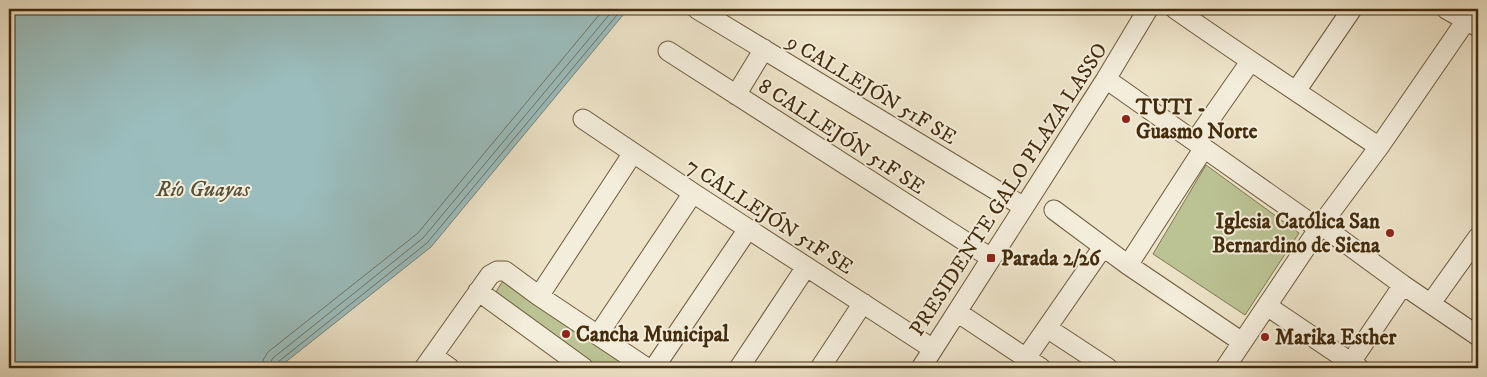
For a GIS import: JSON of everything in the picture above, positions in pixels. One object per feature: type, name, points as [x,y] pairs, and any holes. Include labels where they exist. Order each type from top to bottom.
[{"type":"street","name":"9 CALLEJÓN 51F SE","points":[[697,9],[1024,207]]},
{"type":"street","name":"PRESIDENTE GALO PLAZA LASSO","points":[[921,368],[1106,80],[1148,9]]},
{"type":"street","points":[[1175,9],[1250,62],[1379,147]]},
{"type":"street","points":[[1296,91],[1351,9]]},
{"type":"street","points":[[1224,368],[1320,227],[1473,19],[1446,9]]},
{"type":"street","points":[[736,95],[764,49]]},
{"type":"street","name":"8 CALLEJÓN 51F SE","points":[[668,51],[991,258]]},
{"type":"street","points":[[1128,265],[1250,62]]},
{"type":"street","points":[[1106,80],[1478,336]]},
{"type":"street","name":"7 CALLEJÓN 51F SE","points":[[583,119],[933,349]]},
{"type":"street","points":[[539,296],[633,153]]},
{"type":"street","points":[[598,335],[693,193]]},
{"type":"street","points":[[1054,210],[1128,265],[1242,342]]},
{"type":"street","points":[[654,368],[748,229]]},
{"type":"street","points":[[1432,303],[1478,237]]},
{"type":"street","points":[[957,312],[1034,363],[1047,328],[1103,247]]},
{"type":"street","points":[[738,368],[806,267]]},
{"type":"street","points":[[450,368],[429,362],[478,291],[490,275],[497,271],[505,271],[598,335],[637,365]]},
{"type":"street","points":[[1267,306],[1352,366],[1403,285]]},
{"type":"street","points":[[478,291],[584,368]]},
{"type":"street","points":[[820,368],[863,304]]},
{"type":"street","points":[[1047,328],[1105,367]]},
{"type":"green space","points":[[1206,165],[1299,233],[1245,315],[1153,254]]},
{"type":"green space","points":[[506,276],[627,358],[621,368],[589,368],[492,298]]},
{"type":"water","name":"Río Guayas","points":[[9,9],[628,9],[431,247],[278,368],[9,368]]},
{"type":"place","name":"TUTI - Guasmo Norte","points":[[1126,119]]},
{"type":"place","name":"Iglesia Católica San Bernardino de Siena","points":[[1390,233]]},
{"type":"place","name":"Parada 2/26","points":[[991,258]]},
{"type":"place","name":"Cancha Municipal","points":[[566,334]]},
{"type":"place","name":"Marika Esther","points":[[1265,337]]}]
